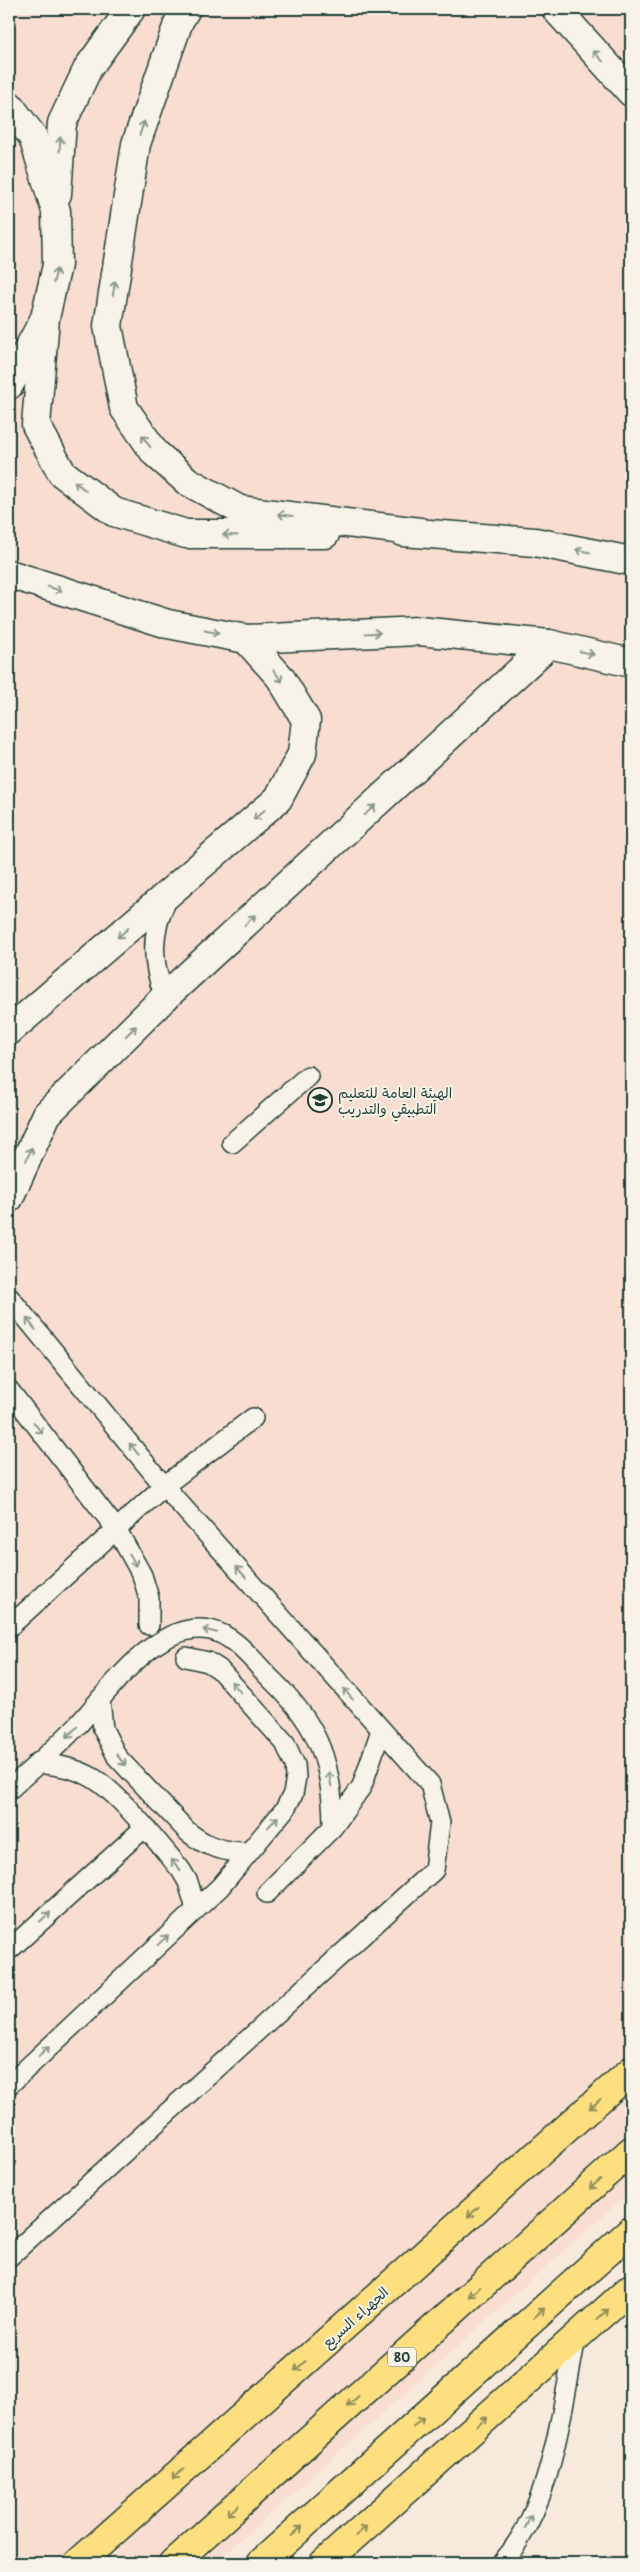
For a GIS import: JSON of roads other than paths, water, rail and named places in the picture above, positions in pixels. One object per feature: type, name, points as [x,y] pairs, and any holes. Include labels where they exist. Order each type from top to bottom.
[{"type":"main road","name":"الجهراء السريع","points":[[78,2563],[631,2071]]},
{"type":"main road","name":"80","points":[[173,2563],[631,2151]]},
{"type":"main road","points":[[261,2563],[631,2231]]},
{"type":"main road","points":[[324,2563],[631,2288]]},
{"type":"street","points":[[131,9],[88,68],[62,123],[56,211],[57,265],[45,318],[36,425],[62,473],[114,512],[186,534],[270,535],[420,532]]},
{"type":"street","points":[[186,9],[179,21],[136,144],[108,326],[124,408],[155,454],[187,481],[240,510],[420,532],[535,542],[631,561]]},
{"type":"street","points":[[556,9],[631,92]]},
{"type":"street","points":[[9,105],[33,137],[56,211]]},
{"type":"street","points":[[9,385],[45,318]]},
{"type":"street","points":[[9,574],[168,624],[246,639],[418,631],[549,644],[631,663]]},
{"type":"street","points":[[9,1032],[278,799],[302,754],[306,720],[280,677],[246,639]]},
{"type":"street","points":[[9,1198],[47,1114],[165,998],[549,644]]},
{"type":"lane","points":[[165,998],[157,977],[154,933],[160,912],[170,892]]},
{"type":"lane","points":[[232,1142],[308,1076]]},
{"type":"lane","points":[[9,1297],[164,1486],[430,1784],[440,1823],[434,1870],[9,2257]]},
{"type":"lane","points":[[9,1390],[117,1530],[142,1576],[149,1598],[149,1624]]},
{"type":"lane","points":[[9,1626],[164,1486],[252,1418]]},
{"type":"lane","points":[[9,1790],[73,1730],[126,1670],[156,1645],[175,1634],[193,1628],[211,1630],[229,1637],[296,1704],[310,1725],[330,1774],[333,1827]]},
{"type":"lane","points":[[9,2085],[220,1887],[285,1809],[293,1794],[296,1777],[295,1765],[285,1742],[219,1669],[208,1662],[186,1657]]},
{"type":"lane","points":[[100,1699],[103,1729],[117,1757],[188,1832],[201,1842],[215,1849],[248,1852]]},
{"type":"lane","points":[[267,1893],[333,1827],[362,1786],[380,1730]]},
{"type":"lane","points":[[38,1763],[75,1770],[93,1778],[109,1790],[181,1870],[190,1889],[196,1909]]},
{"type":"lane","points":[[9,1950],[144,1828]]},
{"type":"lane","points":[[502,2563],[526,2527],[548,2474],[576,2338]]},
{"type":"place","name":"الهيئة العامة للتعليم التطبيقي والتدريب","points":[[320,1100]]}]
